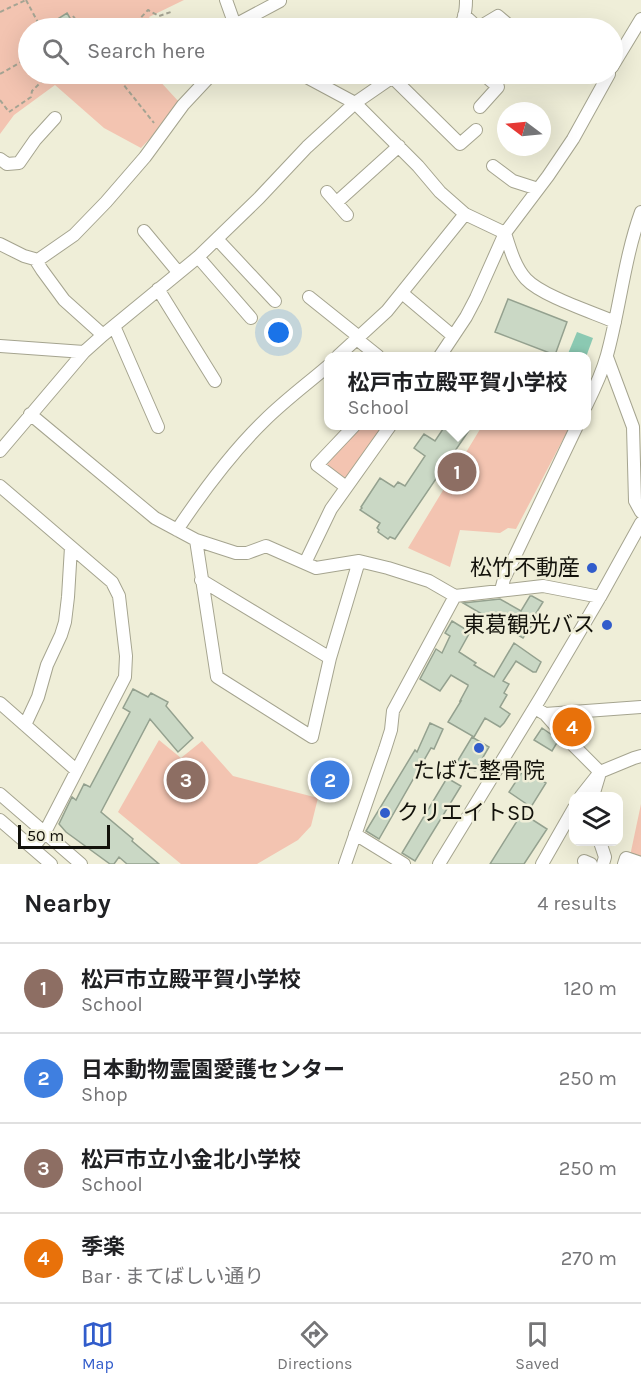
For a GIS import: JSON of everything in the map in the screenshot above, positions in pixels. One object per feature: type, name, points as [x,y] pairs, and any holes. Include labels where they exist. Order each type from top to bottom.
[{"type":"street","points":[[226,0],[233,18]]},
{"type":"street","points":[[463,18],[466,0]]},
{"type":"street","points":[[251,18],[280,1]]},
{"type":"street","points":[[464,15],[467,18]]},
{"type":"street","points":[[623,49],[641,19]]},
{"type":"street","points":[[0,244],[38,260],[74,235],[145,157],[183,105],[203,84]]},
{"type":"street","points":[[320,84],[355,103],[465,214],[505,233],[510,251],[527,280],[550,294],[615,321]]},
{"type":"street","points":[[0,451],[84,352],[198,257],[259,198],[307,147],[355,103],[381,84]]},
{"type":"street","points":[[403,84],[460,144],[476,130]]},
{"type":"street","points":[[480,106],[498,87],[495,84]]},
{"type":"street","points":[[443,352],[476,298],[505,233],[573,139],[603,84]]},
{"type":"street","points":[[0,159],[7,164],[19,163],[35,140],[55,118]]},
{"type":"street","points":[[337,202],[399,146]]},
{"type":"street","points":[[493,165],[513,181],[538,189]]},
{"type":"street","points":[[327,192],[347,215]]},
{"type":"street","points":[[591,396],[607,357],[626,261],[641,212]]},
{"type":"street","points":[[344,352],[387,311],[465,214]]},
{"type":"street","points":[[144,231],[178,272]]},
{"type":"street","points":[[217,239],[275,301]]},
{"type":"street","points":[[198,257],[251,318]]},
{"type":"street","points":[[35,259],[64,300],[103,335]]},
{"type":"street","points":[[158,289],[215,381]]},
{"type":"street","points":[[402,293],[453,336]]},
{"type":"street","points":[[309,297],[354,333],[358,340],[372,352]]},
{"type":"street","points":[[114,326],[158,427]]},
{"type":"street","points":[[0,346],[84,352]]},
{"type":"street","points":[[607,357],[633,428],[634,501],[641,512]]},
{"type":"street","points":[[177,530],[237,450],[265,420],[324,369]]},
{"type":"street","points":[[30,414],[155,518],[196,540],[236,553],[247,553],[266,546],[316,568],[359,561],[429,581],[455,596],[543,586],[600,597]]},
{"type":"street","points":[[346,487],[317,465],[350,430]]},
{"type":"street","points":[[305,563],[331,510],[387,430]]},
{"type":"street","points":[[501,590],[504,579],[575,430]]},
{"type":"street","points":[[0,486],[112,582],[119,596],[126,656],[125,677],[45,832],[33,848]]},
{"type":"street","points":[[439,864],[540,711],[641,523]]},
{"type":"street","points":[[196,540],[217,677],[312,736],[330,658],[359,561]]},
{"type":"street","points":[[25,725],[38,697],[47,665],[65,622],[71,547]]},
{"type":"street","points":[[201,580],[330,658]]},
{"type":"street","points":[[345,864],[391,730],[393,711],[455,596]]},
{"type":"street","points":[[0,703],[76,770]]},
{"type":"street","points":[[540,711],[641,706]]},
{"type":"street","points":[[540,711],[600,772]]},
{"type":"street","points":[[584,792],[600,772],[641,756]]},
{"type":"street","points":[[594,792],[600,772]]},
{"type":"street","points":[[0,794],[81,864]]},
{"type":"street","points":[[542,864],[569,815]]},
{"type":"street","points":[[0,820],[51,864]]},
{"type":"street","points":[[355,834],[404,864]]},
{"type":"street","points":[[601,846],[605,857],[603,864]]},
{"type":"street","points":[[624,864],[626,858],[641,863]]},
{"type":"path","points":[[0,12],[26,0],[36,18]]},
{"type":"path","points":[[140,18],[148,10],[159,16],[171,12]]},
{"type":"path","points":[[0,74],[18,64]]},
{"type":"path","points":[[0,100],[9,112],[31,97],[32,91],[39,84]]},
{"type":"path","points":[[123,84],[155,125]]},
{"type":"shaded area","points":[[0,0],[184,0],[150,18],[18,18],[18,84],[162,84],[179,102],[160,128],[141,148],[104,128],[55,85],[14,115],[0,134]]},
{"type":"shaded area","points":[[577,332],[593,338],[588,352],[569,352]]},
{"type":"shaded area","points":[[356,430],[381,430],[347,480],[326,466]]},
{"type":"shaded area","points":[[480,430],[568,430],[516,529],[508,528],[500,533],[460,530],[450,567],[408,548]]},
{"type":"shaded area","points":[[159,740],[181,758],[202,741],[233,776],[318,798],[311,826],[298,840],[257,864],[181,864],[118,812]]},
{"type":"shaded area","points":[[641,804],[641,859],[630,856]]},
{"type":"building","points":[[67,13],[70,18],[59,18]]},
{"type":"building","points":[[508,299],[567,322],[556,352],[547,352],[495,332]]},
{"type":"building","points":[[442,430],[469,430],[395,539],[390,537],[388,539],[378,532],[377,528],[380,523],[360,510],[361,507],[380,478],[394,487],[398,482],[405,486],[425,456],[414,448],[424,434],[435,441]]},
{"type":"building","points":[[530,596],[543,602],[523,638],[463,603],[500,599],[521,611]]},
{"type":"building","points":[[452,621],[470,632],[459,652],[476,663],[474,665],[494,677],[514,643],[541,662],[536,672],[533,672],[516,661],[503,681],[509,684],[504,693],[507,695],[500,707],[510,714],[500,727],[485,718],[474,737],[448,722],[468,685],[451,675],[440,691],[420,679],[436,649],[442,653],[450,636],[445,633]]},
{"type":"building","points":[[133,689],[148,697],[151,693],[168,702],[166,706],[193,738],[178,752],[150,719],[101,812],[159,864],[127,864],[119,857],[114,864],[110,864],[66,832],[59,824],[72,797],[76,800],[84,784],[90,787],[130,712],[123,708]]},
{"type":"building","name":"クリエイトSD","points":[[430,723],[443,729],[434,749],[431,748],[379,839],[366,831],[415,750],[417,752]]},
{"type":"building","points":[[542,728],[558,741],[552,751],[534,740]]},
{"type":"building","points":[[472,737],[489,747],[475,771],[457,762]]},
{"type":"building","points":[[524,769],[546,783],[531,807],[509,792]]},
{"type":"building","points":[[447,778],[461,786],[415,861],[402,853]]},
{"type":"building","points":[[522,813],[547,829],[524,864],[490,864]]},
{"type":"place","name":"松戸市立殿平賀小学校","points":[[457,472]]},
{"type":"place","name":"松竹不動産","points":[[592,568]]},
{"type":"place","name":"東葛観光バス","points":[[607,625]]},
{"type":"place","name":"季楽","points":[[572,727]]},
{"type":"place","name":"たばた整骨院","points":[[479,748]]},
{"type":"place","name":"松戸市立小金北小学校","points":[[186,780]]},
{"type":"place","name":"日本動物霊園愛護センター","points":[[330,780]]},
{"type":"place","name":"クリエイトSD","points":[[385,813]]}]
